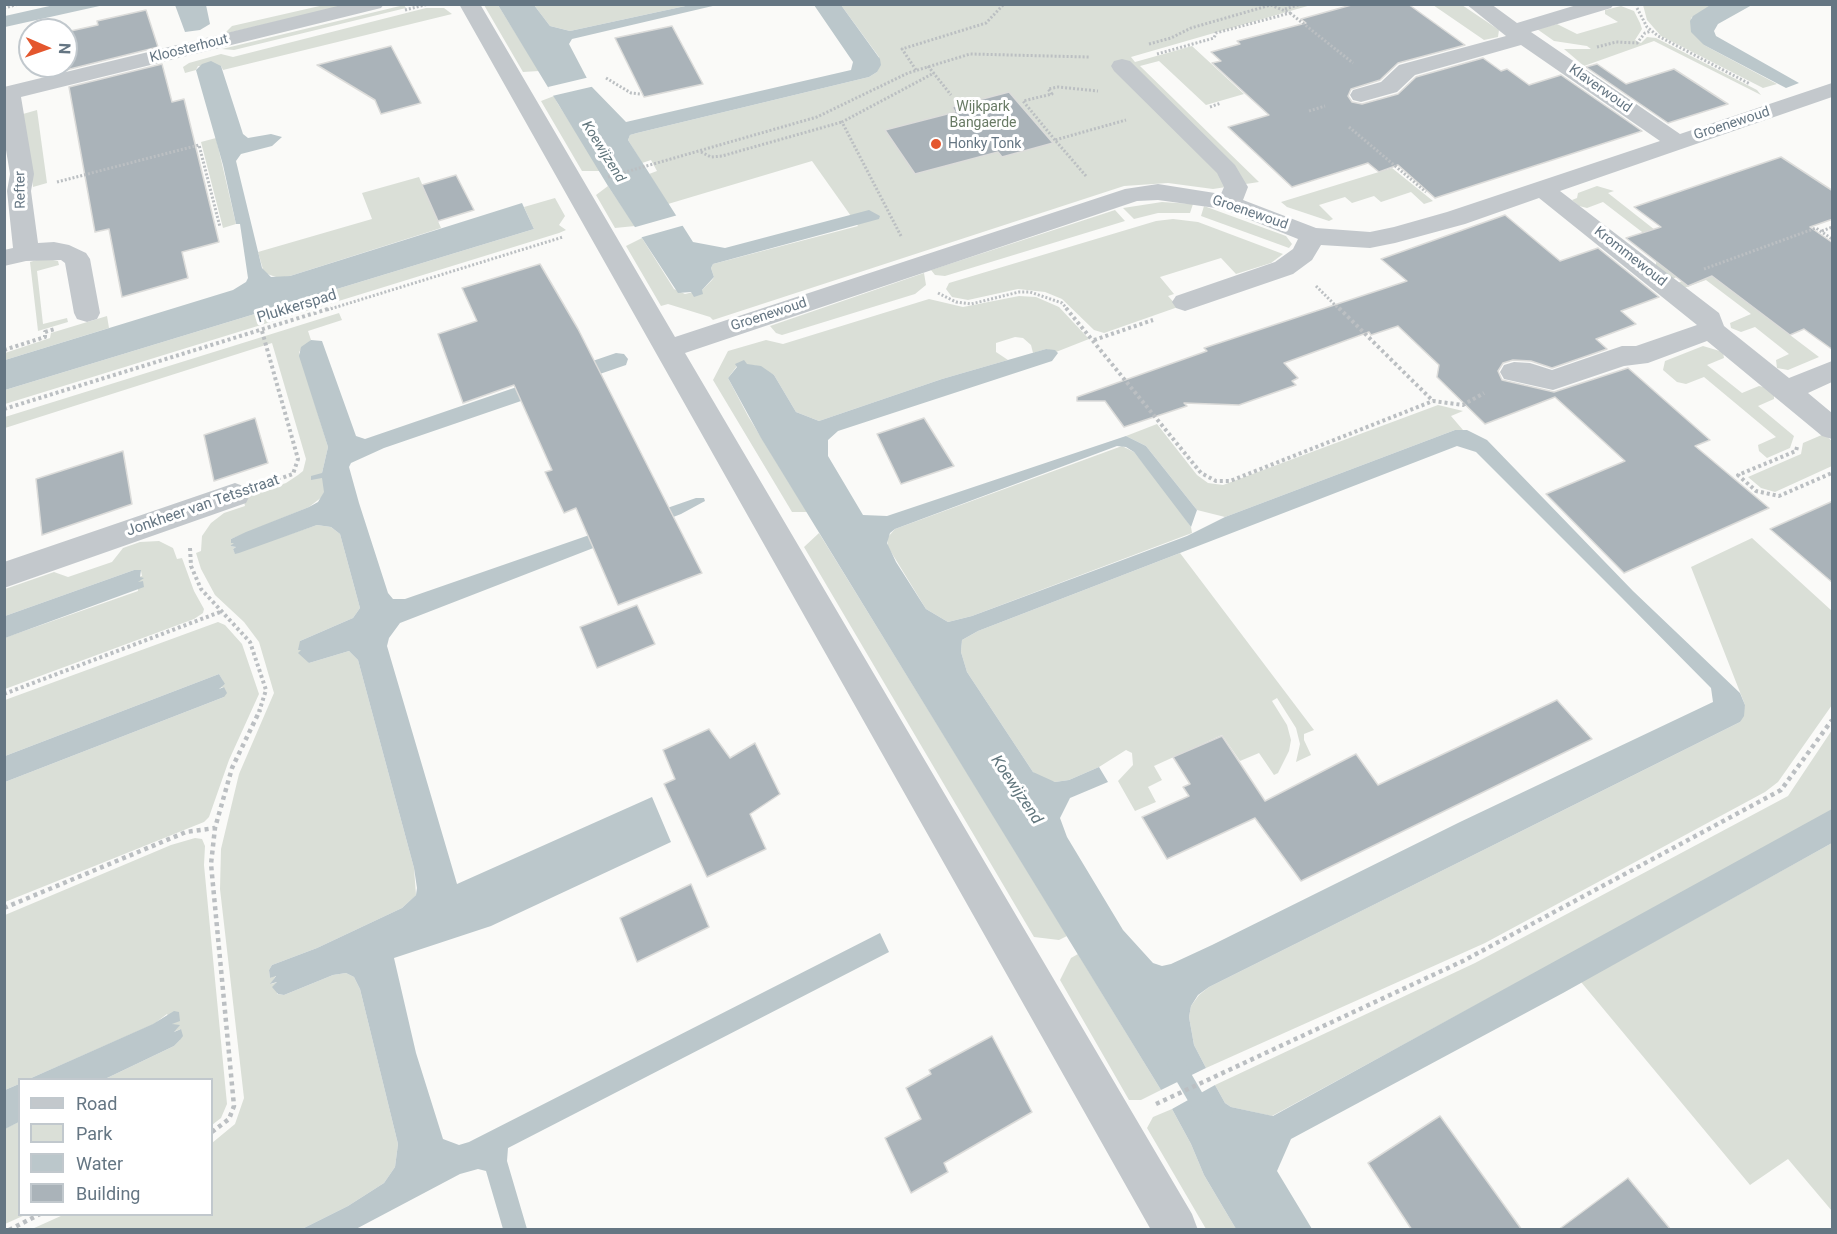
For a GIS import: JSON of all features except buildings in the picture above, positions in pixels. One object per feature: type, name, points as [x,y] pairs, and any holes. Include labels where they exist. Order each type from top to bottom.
[{"type":"street","name":"Kloosterhout","points":[[7,93],[374,4]]},
{"type":"street","points":[[469,4],[1176,1230]]},
{"type":"street","name":"Klaverwoud","points":[[1476,4],[1677,142]]},
{"type":"street","points":[[1362,95],[1384,88],[1407,70],[1604,4]]},
{"type":"street","points":[[1122,66],[1227,170],[1236,187],[1229,203]]},
{"type":"street","name":"Groenewoud","points":[[668,349],[1134,194],[1158,192],[1229,203],[1313,236],[1370,240],[1456,218],[1833,90]]},
{"type":"street","name":"Refter","points":[[7,93],[22,174],[15,256],[54,250],[69,253],[77,260],[87,313]]},
{"type":"street","name":"Krommewoud","points":[[1541,188],[1709,319],[1711,330],[1831,427]]},
{"type":"street","points":[[1185,303],[1284,268],[1303,254],[1313,236]]},
{"type":"street","points":[[1514,372],[1530,373],[1553,380],[1622,356],[1638,356],[1711,330]]},
{"type":"street","points":[[1786,391],[1833,371]]},
{"type":"street","name":"Jonkheer van Tetsstraat","points":[[4,575],[235,495]]},
{"type":"path","points":[[4,8],[19,4]]},
{"type":"path","points":[[916,70],[902,49],[986,23],[1004,4]]},
{"type":"path","points":[[1284,9],[1301,4]]},
{"type":"path","points":[[1635,4],[1651,32],[1791,104]]},
{"type":"path","points":[[1140,46],[1272,5],[1290,13],[1384,88]]},
{"type":"path","points":[[1151,55],[1214,38],[1216,33],[1290,13]]},
{"type":"path","points":[[1545,51],[1563,45],[1592,48],[1616,42],[1637,42],[1645,33],[1651,32]]},
{"type":"path","points":[[605,178],[817,117],[916,70],[970,54],[1098,57]]},
{"type":"path","points":[[928,66],[951,95]]},
{"type":"path","points":[[701,151],[711,157],[722,156],[842,122],[934,74]]},
{"type":"path","points":[[606,78],[631,93],[640,94]]},
{"type":"path","points":[[1086,177],[1023,102],[1052,94],[1048,90],[1058,87],[1100,91]]},
{"type":"path","points":[[1309,111],[1362,95]]},
{"type":"path","points":[[1325,106],[1333,113]]},
{"type":"path","points":[[1055,140],[1126,120],[1120,113]]},
{"type":"path","points":[[1342,121],[1456,218]]},
{"type":"path","points":[[842,122],[895,227],[923,264]]},
{"type":"path","points":[[19,191],[199,145],[220,227]]},
{"type":"path","name":"Plukkerspad","points":[[4,409],[596,226]]},
{"type":"path","points":[[1822,231],[1833,227]]},
{"type":"path","points":[[1664,284],[1816,228],[1833,238]]},
{"type":"path","points":[[1292,262],[1433,400]]},
{"type":"path","points":[[936,292],[949,300],[963,303],[1020,292],[1041,294],[1062,303],[1201,473],[1216,481],[1230,481],[1433,400],[1463,405],[1514,372]]},
{"type":"path","points":[[1094,340],[1180,311],[1185,303]]},
{"type":"path","points":[[4,350],[45,338],[45,332],[88,319],[87,313]]},
{"type":"path","name":"Jonkheer van Tetsstraat","points":[[235,495],[293,474],[298,466],[298,459],[262,331]]},
{"type":"path","points":[[1831,427],[1799,439],[1796,451],[1762,463],[1738,475],[1756,491],[1779,496],[1833,473]]},
{"type":"path","points":[[187,512],[191,566],[201,589],[250,642],[266,690],[232,768],[215,828],[211,864],[234,1106],[229,1119],[213,1131]]},
{"type":"path","points":[[4,694],[220,612]]},
{"type":"path","points":[[1144,1110],[1219,1072],[1463,961],[1781,790],[1833,720]]},
{"type":"path","points":[[4,908],[186,832],[215,828]]},
{"type":"path","points":[[9,1230],[38,1216]]},
{"type":"green space","points":[[324,5],[346,5],[224,34],[232,26]]},
{"type":"green space","points":[[404,5],[406,8],[234,50],[222,49]]},
{"type":"green space","points":[[484,5],[498,5],[539,71],[523,72]]},
{"type":"green space","points":[[534,5],[690,5],[570,31],[550,26]]},
{"type":"green space","name":"Wijkpark Bangaerde","points":[[841,5],[1311,5],[1131,57],[1135,62],[1192,46],[1244,94],[1206,105],[1159,61],[1140,66],[1259,182],[1213,189],[1168,183],[1124,186],[713,320],[710,317],[668,304],[661,306],[626,246],[642,238],[674,289],[685,294],[702,290],[712,280],[714,277],[711,268],[713,264],[858,226],[812,161],[668,204],[649,174],[657,171],[651,160],[642,163],[628,140],[630,135],[637,133],[869,77],[877,72],[879,57]]},
{"type":"green space","points":[[1433,5],[1462,5],[1499,30],[1498,37],[1484,40]]},
{"type":"green space","points":[[1643,5],[1712,5],[1691,18],[1704,45],[1777,84],[1763,88],[1661,36],[1647,20]]},
{"type":"green space","points":[[1621,6],[1634,11],[1640,23],[1642,29],[1635,40],[1641,43],[1647,37],[1656,38],[1757,90],[1761,95],[1654,41],[1584,66],[1564,49],[1591,49],[1587,46],[1554,41],[1537,29],[1557,24],[1577,34],[1618,22],[1605,14],[1605,10]]},
{"type":"green space","points":[[426,8],[444,8],[452,14],[223,70],[221,66],[198,66],[196,70],[185,73],[183,67],[189,63],[221,54],[233,57]]},
{"type":"green space","points":[[554,96],[601,171],[582,171],[541,101]]},
{"type":"green space","points":[[37,110],[47,183],[33,187],[23,114]]},
{"type":"green space","points":[[216,138],[236,224],[223,228],[201,142]]},
{"type":"green space","points":[[1392,168],[1433,201],[1424,204],[1411,192],[1381,202],[1374,196],[1352,203],[1345,197],[1319,205],[1333,219],[1329,221],[1287,207],[1281,202]]},
{"type":"green space","points":[[419,177],[441,228],[290,276],[279,278],[264,273],[258,252],[372,219],[362,193]]},
{"type":"green space","points":[[608,186],[635,226],[615,228],[596,195]]},
{"type":"green space","points":[[1597,186],[1614,191],[1608,193],[1702,267],[1672,279],[1656,267],[1656,262],[1672,255],[1603,202],[1587,208],[1579,206],[1572,200],[1577,198],[1578,193]]},
{"type":"green space","points":[[555,198],[565,216],[559,225],[566,230],[559,233],[5,404],[5,390],[534,229],[524,207]]},
{"type":"green space","points":[[1162,202],[1193,204],[1190,213],[1158,213],[1134,219],[1123,208]]},
{"type":"green space","points":[[1204,206],[1286,236],[1292,244],[1289,248],[1201,216]]},
{"type":"green space","points":[[1115,210],[1125,221],[945,276],[935,275],[931,270]]},
{"type":"green space","points":[[1173,219],[1198,222],[1283,254],[1271,263],[1236,274],[1221,258],[1160,277],[1174,294],[1168,296],[1178,307],[1104,333],[1094,330],[1062,299],[1045,292],[1018,289],[968,300],[952,297],[946,289],[949,283],[1156,221]]},
{"type":"green space","points":[[43,258],[58,261],[59,265],[37,271],[43,324],[67,318],[68,322],[38,331],[30,262]]},
{"type":"green space","points":[[1707,272],[1819,357],[1788,370],[1777,368],[1776,360],[1789,354],[1755,327],[1741,332],[1731,328],[1730,323],[1751,314],[1706,280],[1684,288],[1677,283]]},
{"type":"green space","points":[[924,273],[926,285],[915,294],[782,335],[776,333],[770,326]]},
{"type":"green space","points":[[1019,296],[1036,297],[1059,307],[1089,339],[1056,352],[1046,349],[1033,353],[1031,345],[1023,338],[1015,337],[996,343],[996,352],[1008,360],[942,379],[819,421],[796,412],[774,375],[754,365],[737,366],[728,378],[748,416],[807,512],[792,512],[713,380],[728,351],[766,340],[783,344],[929,299],[963,307]]},
{"type":"green space","points":[[339,313],[342,320],[308,331],[311,340],[299,352],[328,447],[322,473],[325,491],[322,497],[309,507],[231,539],[236,543],[230,546],[236,547],[233,549],[235,553],[317,525],[331,527],[340,534],[360,608],[353,618],[300,641],[309,663],[349,651],[358,660],[414,868],[416,895],[402,908],[317,948],[272,965],[269,970],[270,978],[276,975],[271,984],[278,982],[277,994],[284,995],[333,975],[346,973],[354,977],[360,989],[398,1144],[395,1167],[384,1183],[348,1206],[302,1229],[32,1229],[61,1216],[213,1216],[213,1142],[235,1124],[244,1098],[220,889],[221,849],[239,774],[274,693],[259,642],[244,622],[215,595],[201,569],[196,553],[201,551],[202,536],[211,523],[224,513],[245,506],[243,497],[286,483],[303,471],[306,459],[272,343],[5,428],[5,417]]},
{"type":"green space","points":[[107,316],[109,328],[5,360],[5,353],[50,338],[51,333]]},
{"type":"green space","points":[[1703,346],[1723,352],[1724,358],[1707,365],[1742,393],[1759,386],[1768,388],[1774,393],[1774,399],[1758,406],[1794,436],[1790,448],[1767,458],[1759,451],[1758,445],[1776,437],[1704,377],[1686,384],[1677,382],[1663,370],[1665,361]]},
{"type":"green space","points":[[1438,405],[1463,411],[1451,416],[1463,430],[1455,430],[1225,517],[1197,510],[1146,446],[1126,436],[1157,424],[1197,475],[1208,483],[1223,485]]},
{"type":"green space","points":[[1824,434],[1832,441],[1832,466],[1775,492],[1761,488],[1748,477],[1801,454],[1803,443]]},
{"type":"green space","points":[[1122,446],[1134,452],[1172,499],[1191,527],[1192,533],[972,616],[948,622],[926,609],[888,547],[887,538],[895,529]]},
{"type":"green space","points":[[819,533],[1067,936],[1059,940],[1034,937],[804,547]]},
{"type":"green space","points":[[1752,538],[1832,611],[1832,705],[1778,782],[1765,792],[1485,943],[1206,1068],[1194,1045],[1189,1017],[1191,1006],[1209,987],[1740,722],[1745,705],[1691,567]]},
{"type":"green space","points":[[159,541],[173,548],[177,559],[182,558],[194,591],[204,609],[203,613],[194,619],[5,689],[4,638],[138,591],[137,577],[142,576],[141,571],[134,570],[5,616],[5,589],[54,572],[68,577],[112,562],[123,548],[140,542]]},
{"type":"green space","points":[[1180,553],[1314,730],[1304,734],[1304,740],[1311,755],[1296,762],[1300,744],[1296,728],[1277,698],[1272,701],[1287,725],[1291,740],[1289,751],[1278,773],[1274,775],[1259,753],[1240,761],[1222,735],[1154,766],[1162,780],[1148,787],[1156,802],[1135,811],[1118,781],[1133,765],[1132,753],[1126,750],[1099,767],[1069,780],[1055,782],[1040,778],[1033,772],[967,672],[961,652],[962,640],[978,631]]},
{"type":"green space","points":[[218,622],[225,625],[242,644],[259,694],[229,760],[209,817],[204,822],[5,902],[5,782],[224,697],[224,687],[219,688],[225,684],[218,684],[223,681],[219,674],[5,756],[5,700]]},
{"type":"green space","points":[[1832,730],[1831,812],[1272,1116],[1231,1107],[1225,1103],[1215,1085],[1475,963],[1788,796]]},
{"type":"green space","points":[[195,838],[202,839],[205,846],[204,865],[227,1104],[221,1118],[213,1124],[213,1078],[107,1078],[174,1046],[180,1040],[181,1029],[173,1032],[179,1025],[173,1025],[167,1014],[154,1024],[31,1078],[18,1078],[18,1084],[5,1090],[5,915],[171,845]]},
{"type":"green space","points":[[1832,843],[1832,1211],[1788,1159],[1750,1185],[1581,982]]},
{"type":"green space","points":[[1078,954],[1161,1090],[1141,1100],[1129,1100],[1060,980],[1071,958]]},
{"type":"green space","points":[[1172,1109],[1191,1144],[1204,1175],[1236,1229],[1206,1229],[1147,1128],[1153,1117]]},
{"type":"green space","points":[[18,1122],[18,1216],[23,1216],[5,1224],[4,1129]]},
{"type":"water","points":[[1712,4],[1752,5],[1718,24],[1714,31],[1716,36],[1799,83],[1786,88],[1704,45],[1691,32],[1690,21],[1693,16]]},
{"type":"water","points":[[54,5],[104,5],[46,18],[18,18],[18,24],[5,27],[5,16]]},
{"type":"water","points":[[175,5],[206,5],[210,24],[200,30],[185,32]]},
{"type":"water","points":[[498,5],[534,5],[550,26],[570,31],[690,5],[717,5],[572,39],[569,44],[591,86],[626,122],[851,70],[853,62],[814,5],[841,5],[880,59],[881,65],[877,72],[869,77],[637,133],[630,135],[628,140],[693,242],[725,248],[869,210],[880,216],[879,219],[713,264],[711,268],[714,277],[702,290],[703,294],[694,297],[691,292],[678,293],[608,186]]},
{"type":"water","points":[[211,61],[221,66],[243,134],[248,138],[271,134],[282,137],[272,146],[241,154],[236,161],[262,268],[271,277],[290,276],[522,203],[534,229],[5,390],[5,360],[233,290],[246,282],[248,278],[240,224],[236,224],[223,165],[196,70],[202,64]]},
{"type":"water","points":[[311,340],[322,341],[356,436],[365,439],[616,353],[624,354],[628,359],[626,365],[384,448],[351,463],[349,467],[359,503],[388,593],[393,599],[405,599],[696,498],[704,498],[705,501],[681,514],[400,623],[389,638],[387,646],[457,884],[652,797],[671,842],[491,926],[394,958],[416,1053],[443,1139],[459,1145],[469,1142],[880,933],[889,952],[508,1148],[507,1161],[527,1229],[503,1229],[486,1171],[478,1169],[460,1174],[356,1229],[302,1229],[348,1206],[384,1183],[395,1167],[398,1144],[360,989],[354,977],[346,973],[333,975],[284,995],[278,994],[272,987],[277,982],[270,984],[276,976],[270,978],[269,970],[272,965],[317,948],[402,908],[416,895],[417,888],[414,868],[358,660],[349,651],[309,663],[298,653],[301,650],[298,650],[300,641],[353,618],[360,608],[340,534],[331,527],[317,525],[235,554],[233,549],[236,547],[230,546],[234,543],[231,543],[231,539],[318,502],[324,492],[322,478],[311,480],[311,476],[322,473],[328,447],[299,356],[301,347]]},
{"type":"water","points":[[1046,349],[1055,350],[1058,353],[1052,361],[838,431],[828,440],[828,456],[863,515],[887,516],[1126,436],[1146,446],[1197,510],[1191,527],[1134,452],[1126,447],[1117,446],[895,529],[890,533],[887,543],[896,562],[926,609],[948,622],[972,616],[1187,536],[1225,517],[1455,430],[1467,430],[1487,440],[1633,591],[1740,693],[1745,705],[1744,716],[1740,722],[1209,987],[1198,995],[1191,1006],[1189,1017],[1194,1045],[1206,1068],[1161,1090],[761,438],[728,378],[737,367],[735,364],[744,360],[747,364],[761,366],[774,375],[796,412],[819,421],[942,379]],"holes":[[[1457,446],[1476,452],[1711,688],[1713,702],[1460,822],[1212,945],[1171,964],[1162,966],[1153,963],[1123,930],[1067,837],[1060,818],[1070,798],[1108,782],[1099,767],[1069,780],[1055,782],[1033,772],[967,672],[961,652],[962,640],[978,631]]]},
{"type":"water","points":[[134,570],[141,570],[140,577],[144,578],[138,582],[143,581],[144,587],[5,638],[5,616]]},
{"type":"water","points":[[219,674],[225,684],[219,689],[224,687],[227,693],[224,697],[5,782],[5,756]]},
{"type":"water","points":[[1832,809],[1832,843],[1563,993],[1291,1139],[1277,1171],[1312,1229],[1236,1229],[1204,1175],[1191,1144],[1172,1109],[1215,1085],[1225,1103],[1231,1107],[1273,1116]]},
{"type":"water","points":[[174,1011],[179,1012],[180,1021],[172,1024],[180,1025],[174,1032],[181,1029],[183,1036],[174,1046],[107,1078],[31,1078],[153,1024]]},
{"type":"water","points":[[18,1084],[18,1122],[5,1129],[5,1090]]},
{"type":"pier","points":[[590,77],[595,86],[552,96],[548,87]]},
{"type":"pier","points":[[678,215],[685,225],[639,238],[632,228]]},
{"type":"waterway","name":"Koewijzend","points":[[1176,1064],[1204,1112]]},
{"type":"place","name":"Honky Tonk","points":[[936,144]]}]
